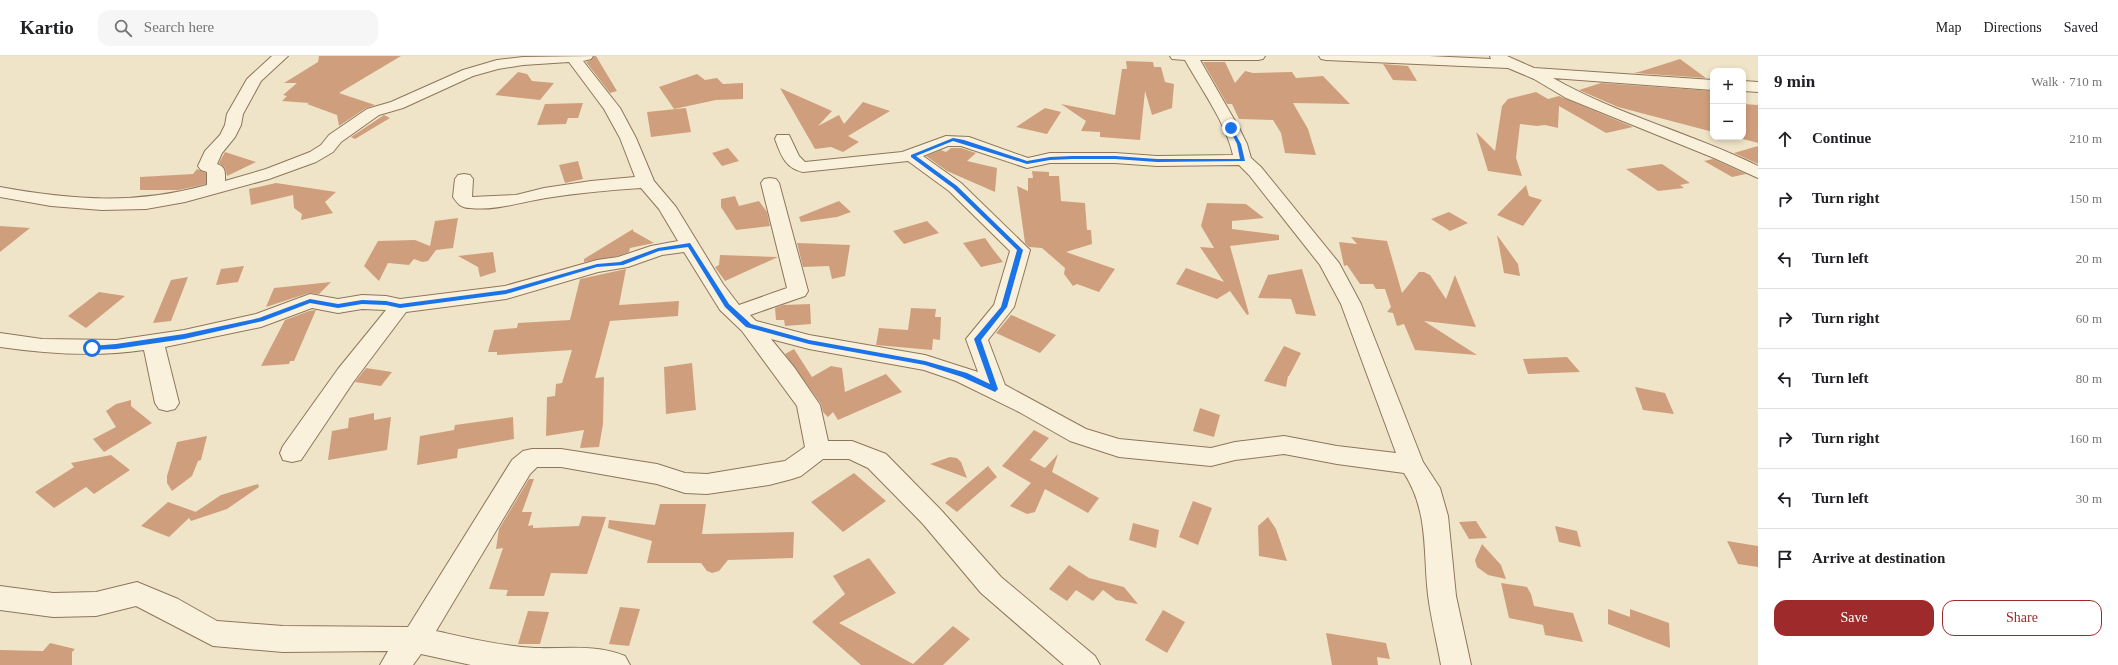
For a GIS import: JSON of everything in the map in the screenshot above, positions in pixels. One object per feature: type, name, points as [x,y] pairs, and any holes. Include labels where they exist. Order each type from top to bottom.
[{"type":"street","points":[[216,189],[216,169],[207,166],[214,151],[230,131],[235,114],[255,79],[281,56]]},
{"type":"street","points":[[1186,56],[1258,56]]},
{"type":"street","points":[[1186,56],[1231,128],[1239,144],[1243,160],[1255,171],[1329,263],[1351,304],[1412,465],[1426,488],[1435,516],[1442,596],[1451,648],[1456,665]]},
{"type":"street","points":[[1326,56],[1503,60],[1572,95],[1720,154],[1758,173]]},
{"type":"street","points":[[0,192],[55,200],[137,204],[165,201],[250,181],[308,159],[332,145],[335,139],[373,112],[397,105],[458,77],[497,65],[548,58],[577,57],[612,108],[628,138],[646,182],[667,207],[727,305],[742,319],[786,372],[808,405],[818,450]]},
{"type":"street","points":[[1526,71],[1710,85]]},
{"type":"street","points":[[1746,86],[1758,87]]},
{"type":"street","points":[[783,139],[792,161],[796,165],[803,167],[912,156],[953,140],[963,141],[1027,163],[1050,158],[1115,158],[1157,161],[1243,160]]},
{"type":"street","points":[[912,156],[955,187],[1020,250],[1004,307],[977,339],[995,389]]},
{"type":"street","points":[[464,179],[462,197],[466,202],[470,203],[516,200],[544,193],[591,186],[646,182]]},
{"type":"street","points":[[742,319],[798,291],[770,183]]},
{"type":"street","points":[[0,340],[42,346],[92,348],[153,342],[261,320],[310,301],[338,306],[362,302],[386,303],[400,306],[506,292],[597,266],[621,263],[658,250],[690,245]]},
{"type":"street","points":[[292,454],[346,375],[400,306]]},
{"type":"street","points":[[742,319],[809,342],[925,363],[964,375],[995,389],[1078,435],[1119,448],[1211,457],[1235,451],[1284,446],[1412,465]]},
{"type":"street","points":[[153,342],[167,403]]},
{"type":"street","points":[[395,665],[415,640],[521,467],[532,458],[562,458],[657,474],[685,483],[707,484],[769,475],[792,469],[818,450],[852,450],[877,461],[927,512],[992,585],[1085,665]]},
{"type":"street","points":[[0,598],[61,605],[96,604],[137,594],[168,608],[213,633],[283,639],[388,638],[415,640],[496,657],[535,661],[582,660],[615,665]]},
{"type":"building","points":[[319,56],[401,56],[339,93],[375,105],[366,108],[339,126],[337,115],[307,104],[309,103],[282,101],[287,96],[283,95],[297,83],[284,83],[318,62]]},
{"type":"building","points":[[594,56],[596,56],[617,91],[610,93],[586,62],[591,60]]},
{"type":"building","points":[[1680,59],[1706,78],[1634,73],[1642,71]]},
{"type":"building","points":[[1126,61],[1153,62],[1154,67],[1161,67],[1165,82],[1174,84],[1172,108],[1152,115],[1145,91],[1140,140],[1100,137],[1100,132],[1081,131],[1086,121],[1061,104],[1115,115],[1122,69],[1127,69]]},
{"type":"building","points":[[1203,62],[1225,62],[1235,83],[1245,71],[1253,73],[1292,72],[1296,78],[1323,76],[1350,104],[1293,103],[1308,129],[1316,155],[1285,153],[1281,133],[1273,120],[1239,119],[1232,104],[1227,104]]},
{"type":"building","points":[[1383,64],[1408,66],[1417,81],[1393,80]]},
{"type":"building","points":[[518,72],[527,74],[532,81],[554,83],[540,100],[495,95]]},
{"type":"building","points":[[697,74],[705,80],[717,78],[723,84],[743,83],[743,99],[716,100],[674,109],[659,87]]},
{"type":"building","points":[[1601,83],[1710,91],[1710,131],[1618,107],[1579,90]]},
{"type":"building","points":[[780,88],[832,111],[818,126],[839,115],[844,124],[863,102],[890,111],[848,136],[859,142],[843,152],[831,147],[815,149]]},
{"type":"building","points":[[1536,92],[1548,99],[1559,96],[1633,127],[1606,133],[1559,106],[1558,128],[1545,125],[1537,126],[1520,124],[1516,158],[1522,176],[1488,171],[1476,132],[1495,151],[1502,106],[1508,99]]},
{"type":"building","points":[[583,103],[578,118],[568,118],[566,124],[537,125],[545,104]]},
{"type":"building","points":[[1746,104],[1758,105],[1758,143],[1746,140]]},
{"type":"building","points":[[686,108],[691,132],[651,137],[647,112]]},
{"type":"building","points":[[1045,108],[1061,112],[1047,134],[1016,127]]},
{"type":"building","points":[[384,115],[390,118],[355,139],[351,137]]},
{"type":"building","points":[[1758,146],[1758,164],[1734,153]]},
{"type":"building","points":[[728,148],[739,161],[722,166],[712,153]]},
{"type":"building","points":[[951,148],[961,148],[976,153],[967,161],[997,168],[995,192],[947,171],[926,156],[941,150],[946,152]]},
{"type":"building","points":[[225,152],[256,162],[227,176],[225,168],[219,163]]},
{"type":"building","points":[[1713,159],[1746,174],[1732,177],[1704,161]]},
{"type":"building","points":[[578,161],[583,179],[565,183],[559,165]]},
{"type":"building","points":[[1662,164],[1690,183],[1680,185],[1684,188],[1658,191],[1626,169]]},
{"type":"building","points":[[197,169],[206,173],[206,184],[179,190],[140,190],[140,177],[193,174]]},
{"type":"building","points":[[1032,171],[1049,172],[1049,176],[1059,176],[1061,201],[1085,203],[1087,230],[1091,230],[1092,244],[1066,252],[1115,269],[1099,292],[1077,284],[1073,286],[1064,274],[1065,268],[1042,248],[1029,247],[1025,243],[1017,186],[1028,191],[1028,178],[1033,178]]},
{"type":"building","points":[[276,183],[336,192],[325,202],[333,213],[301,220],[302,214],[294,208],[293,195],[251,205],[249,189]]},
{"type":"building","points":[[1526,185],[1529,196],[1542,200],[1523,226],[1497,215]]},
{"type":"building","points":[[735,196],[739,206],[759,201],[767,212],[770,226],[736,230],[721,207],[721,199]]},
{"type":"building","points":[[839,201],[851,212],[837,217],[801,222],[799,217]]},
{"type":"building","points":[[1207,203],[1246,204],[1264,218],[1232,221],[1232,229],[1279,235],[1279,240],[1230,246],[1249,314],[1247,315],[1230,291],[1217,299],[1176,284],[1186,268],[1224,282],[1200,247],[1214,248],[1201,226]]},
{"type":"building","points":[[1449,212],[1468,223],[1450,231],[1431,219]]},
{"type":"building","points":[[458,218],[453,248],[436,250],[428,261],[422,262],[414,259],[409,265],[388,263],[379,281],[364,266],[378,241],[415,240],[430,246],[435,221]]},
{"type":"building","points":[[927,221],[939,233],[904,244],[893,231]]},
{"type":"building","points":[[0,226],[30,228],[0,252]]},
{"type":"building","points":[[633,229],[633,231],[654,243],[630,248],[629,252],[618,256],[584,262],[584,259]]},
{"type":"building","points":[[1497,235],[1518,264],[1520,276],[1504,273]]},
{"type":"building","points":[[1351,237],[1387,241],[1402,293],[1419,272],[1424,272],[1430,275],[1446,299],[1455,275],[1476,327],[1424,321],[1477,355],[1415,350],[1404,324],[1397,326],[1393,313],[1387,312],[1391,307],[1385,289],[1376,289],[1373,284],[1360,284],[1347,265],[1344,266],[1339,242],[1357,244]]},
{"type":"building","points":[[985,238],[1003,262],[981,267],[963,243]]},
{"type":"building","points":[[797,243],[850,245],[845,276],[832,279],[829,266],[803,267]]},
{"type":"building","points":[[493,252],[496,272],[480,277],[478,267],[458,256]]},
{"type":"building","points":[[720,255],[778,257],[725,281],[715,267],[719,265]]},
{"type":"building","points":[[244,266],[238,282],[216,285],[221,269]]},
{"type":"building","points":[[626,269],[619,305],[679,301],[678,316],[610,321],[595,378],[604,377],[603,424],[599,447],[580,448],[584,430],[546,436],[547,397],[555,396],[556,384],[562,383],[572,350],[497,355],[497,352],[488,352],[494,330],[517,328],[518,323],[570,320],[580,279]]},
{"type":"building","points":[[1302,269],[1316,316],[1296,314],[1291,299],[1258,298],[1268,275]]},
{"type":"building","points":[[188,277],[171,321],[153,323],[171,280]]},
{"type":"building","points":[[331,282],[319,294],[309,293],[266,307],[274,288]]},
{"type":"building","points":[[99,292],[125,296],[86,328],[68,316]]},
{"type":"building","points":[[810,304],[811,324],[785,326],[784,320],[776,320],[775,308],[783,305]]},
{"type":"building","points":[[911,308],[936,309],[935,317],[941,317],[940,340],[933,339],[932,350],[876,345],[879,328],[908,330]]},
{"type":"building","points":[[316,310],[294,361],[290,361],[289,364],[261,366],[285,320]]},
{"type":"building","points":[[1011,315],[1056,335],[1040,353],[996,333]]},
{"type":"building","points":[[1284,346],[1301,353],[1288,376],[1286,387],[1264,381]]},
{"type":"building","points":[[794,349],[812,377],[831,366],[842,368],[845,392],[886,374],[902,392],[838,420],[833,412],[828,417],[823,412],[821,404],[785,354]]},
{"type":"building","points":[[1567,357],[1580,372],[1528,374],[1523,359]]},
{"type":"building","points":[[692,363],[696,410],[666,414],[664,367]]},
{"type":"building","points":[[366,368],[392,372],[381,386],[355,382]]},
{"type":"building","points":[[1635,387],[1665,393],[1674,414],[1643,410]]},
{"type":"building","points":[[131,400],[131,406],[152,423],[104,452],[93,439],[116,427],[106,411],[116,404]]},
{"type":"building","points":[[1200,408],[1220,415],[1214,437],[1193,431]]},
{"type":"building","points":[[374,413],[374,420],[391,417],[387,450],[328,460],[332,431],[348,428],[349,418]]},
{"type":"building","points":[[513,417],[514,439],[458,449],[457,458],[417,465],[420,436],[454,430],[455,425]]},
{"type":"building","points":[[1034,430],[1049,438],[1030,460],[1045,468],[1058,454],[1052,472],[1099,498],[1088,513],[1045,489],[1035,512],[1027,514],[1010,506],[1031,483],[1002,466]]},
{"type":"building","points":[[207,436],[201,460],[198,461],[192,476],[172,491],[167,483],[167,476],[177,442]]},
{"type":"building","points":[[111,455],[130,470],[94,494],[86,487],[54,508],[35,492],[74,467],[71,463]]},
{"type":"building","points":[[950,457],[957,458],[961,462],[967,478],[930,464]]},
{"type":"building","points":[[988,466],[997,477],[957,512],[945,503]]},
{"type":"building","points":[[854,473],[886,501],[843,532],[811,502]]},
{"type":"building","points":[[529,479],[534,479],[522,512],[532,512],[528,526],[533,525],[533,528],[579,526],[582,516],[606,517],[587,574],[551,573],[544,596],[506,596],[508,590],[489,589],[503,548],[496,549],[499,529]]},
{"type":"building","points":[[258,484],[259,487],[227,509],[191,521],[189,518],[169,537],[141,526],[168,502],[196,512],[221,495]]},
{"type":"building","points":[[1193,501],[1212,508],[1198,545],[1179,537]]},
{"type":"building","points":[[660,504],[706,504],[702,534],[794,532],[793,558],[728,560],[719,571],[712,573],[707,571],[701,563],[647,563],[652,541],[608,528],[609,520],[655,525]]},
{"type":"building","points":[[1268,517],[1276,529],[1287,561],[1259,556],[1258,526]]},
{"type":"building","points":[[1476,521],[1487,538],[1469,539],[1459,522]]},
{"type":"building","points":[[1133,523],[1159,530],[1156,548],[1129,540]]},
{"type":"building","points":[[1555,526],[1577,531],[1581,547],[1559,542]]},
{"type":"building","points":[[1727,541],[1758,546],[1758,567],[1738,564]]},
{"type":"building","points":[[1482,544],[1501,565],[1506,579],[1488,575],[1477,567],[1475,560]]},
{"type":"building","points":[[869,558],[896,593],[839,623],[913,664],[953,626],[970,639],[943,665],[861,665],[812,622],[845,594],[833,576]]},
{"type":"building","points":[[1069,565],[1089,578],[1124,587],[1138,604],[1116,600],[1103,590],[1093,601],[1076,590],[1067,601],[1049,589]]},
{"type":"building","points":[[1501,583],[1527,587],[1531,594],[1534,606],[1573,613],[1583,642],[1545,635],[1543,625],[1509,618]]},
{"type":"building","points":[[620,607],[640,609],[629,646],[609,644]]},
{"type":"building","points":[[1608,609],[1630,617],[1630,609],[1669,623],[1670,648],[1608,624]]},
{"type":"building","points":[[1163,610],[1185,622],[1167,653],[1145,640]]},
{"type":"building","points":[[528,611],[549,612],[540,644],[518,644]]},
{"type":"building","points":[[1326,633],[1386,643],[1390,659],[1377,657],[1378,665],[1332,665]]},
{"type":"building","points":[[50,643],[75,649],[72,652],[72,665],[0,665],[0,650],[43,651]]},
{"type":"route","points":[[92,348],[116,347],[184,337],[261,320],[310,301],[338,306],[362,302],[386,303],[400,306],[425,304],[506,292],[597,266],[621,263],[658,250],[690,245],[727,305],[749,326],[809,342],[925,363],[964,375],[995,389],[977,339],[1004,307],[1020,250],[955,187],[912,156],[946,141],[953,140],[963,141],[1027,163],[1050,158],[1115,158],[1157,161],[1243,160],[1239,144],[1231,128]]}]
